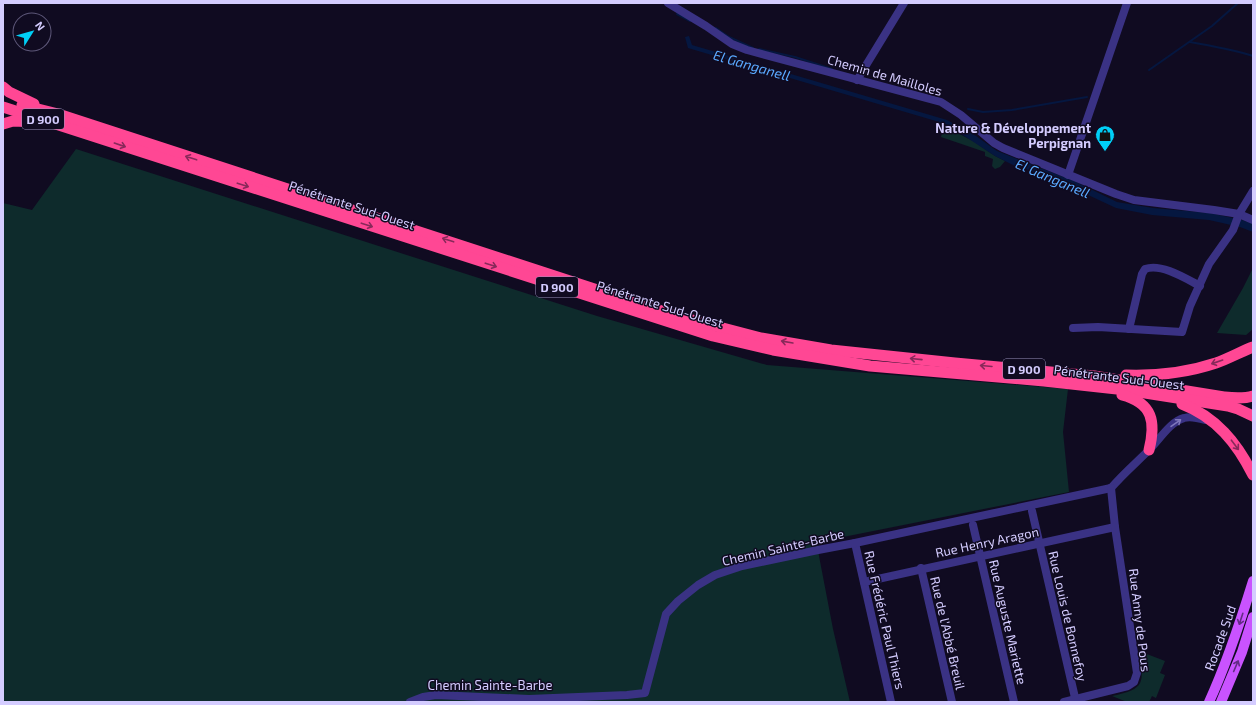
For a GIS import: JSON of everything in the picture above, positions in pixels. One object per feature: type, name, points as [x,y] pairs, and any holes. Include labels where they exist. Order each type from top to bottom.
[{"type":"highway","points":[[3,87],[24,100],[58,114]]},
{"type":"highway","points":[[3,100],[58,114]]},
{"type":"highway","name":"Pénétrante Sud-Ouest","points":[[3,107],[713,336],[774,350],[870,366],[1044,381],[1157,395],[1202,398]]},
{"type":"highway","name":"Pénétrante Sud-Ouest","points":[[58,114],[677,316],[761,338],[815,347],[955,363],[1094,376],[1202,398]]},
{"type":"highway","name":"Pénétrante Sud-Ouest","points":[[3,124],[33,121],[83,132]]},
{"type":"highway","points":[[1094,376],[1144,376],[1179,372],[1216,363],[1253,347]]},
{"type":"highway","points":[[1074,385],[1124,395],[1134,399],[1143,406],[1149,413],[1152,422],[1152,435],[1149,450]]},
{"type":"highway","points":[[1157,395],[1195,409],[1216,423],[1235,443],[1253,474]]},
{"type":"highway","name":"D 900","points":[[1202,398],[1247,398],[1253,396]]},
{"type":"highway","name":"D 900","points":[[1202,398],[1238,409],[1253,417]]},
{"type":"main road","points":[[1253,409],[1253,417]]},
{"type":"main road","name":"Rocade Sud","points":[[1208,702],[1224,668],[1253,581]]},
{"type":"main road","name":"Rocade Sud","points":[[1221,702],[1242,652],[1253,617]]},
{"type":"street","name":"Chemin de Mailloles","points":[[668,3],[732,44],[748,50],[941,102],[962,115],[994,143],[1003,148],[1116,194],[1134,200],[1214,210],[1253,220]]},
{"type":"street","points":[[857,80],[904,3]]},
{"type":"street","points":[[1068,175],[1127,3]]},
{"type":"street","points":[[1073,328],[1098,327],[1182,332],[1190,306],[1209,264],[1233,230],[1253,191]]},
{"type":"street","points":[[1129,330],[1142,274],[1145,269],[1164,269],[1180,275],[1200,286]]},
{"type":"street","points":[[1111,488],[1122,475],[1176,422],[1184,418],[1196,417],[1216,423]]},
{"type":"street","name":"Rue Anny de Pous","points":[[1064,702],[1075,701],[1128,686],[1134,682],[1137,673],[1115,527],[1111,488]]},
{"type":"street","name":"Chemin Sainte-Barbe","points":[[410,702],[422,697],[436,695],[529,698],[627,695],[645,693],[666,614],[678,600],[698,585],[715,575],[742,566],[1111,488]]},
{"type":"street","name":"Rue Louis de Bonnefoy","points":[[1032,511],[1075,701]]},
{"type":"street","name":"Rue Auguste Mariette","points":[[973,525],[1014,702]]},
{"type":"street","name":"Rue Henry Aragon","points":[[864,582],[922,568],[1115,527]]},
{"type":"street","name":"Rue Frédéric Paul Thiers","points":[[855,543],[891,702]]},
{"type":"street","name":"Rue de l'Abbé Breuil","points":[[922,568],[952,702]]},
{"type":"green space","points":[[944,126],[973,141],[1005,161],[1000,167],[995,169],[992,166],[993,159],[985,156],[985,152],[941,137]]},
{"type":"green space","points":[[76,149],[597,316],[767,365],[1068,389],[1063,432],[1069,492],[818,542],[819,556],[833,629],[850,702],[3,702],[3,203],[32,210]]},
{"type":"green space","points":[[1253,268],[1253,329],[1246,335],[1217,333],[1243,288]]},
{"type":"green space","points":[[1139,651],[1165,661],[1160,673],[1165,675],[1156,698],[1152,696],[1149,702],[1127,702],[1112,696],[1131,691],[1140,683],[1142,671]]},
{"type":"water","name":"El Ganganell","points":[[689,36],[692,45],[947,120],[976,136],[997,151],[1074,181],[1117,202],[1153,208],[1210,213],[1242,220],[1253,224],[1253,232],[1240,227],[1209,220],[1152,215],[1116,208],[1071,187],[1021,167],[1019,168],[995,156],[946,124],[688,48],[685,37]]},
{"type":"waterway","points":[[1149,70],[1212,26],[1238,3]]},
{"type":"waterway","points":[[677,14],[690,21]]},
{"type":"waterway","points":[[716,28],[729,37],[753,48]]},
{"type":"waterway","points":[[1190,42],[1253,56]]},
{"type":"waterway","points":[[759,49],[795,57],[832,69]]},
{"type":"waterway","points":[[968,109],[983,112],[1012,110],[1087,97]]},
{"type":"place","name":"Nature & Développement Perpignan","points":[[1105,152]]}]
